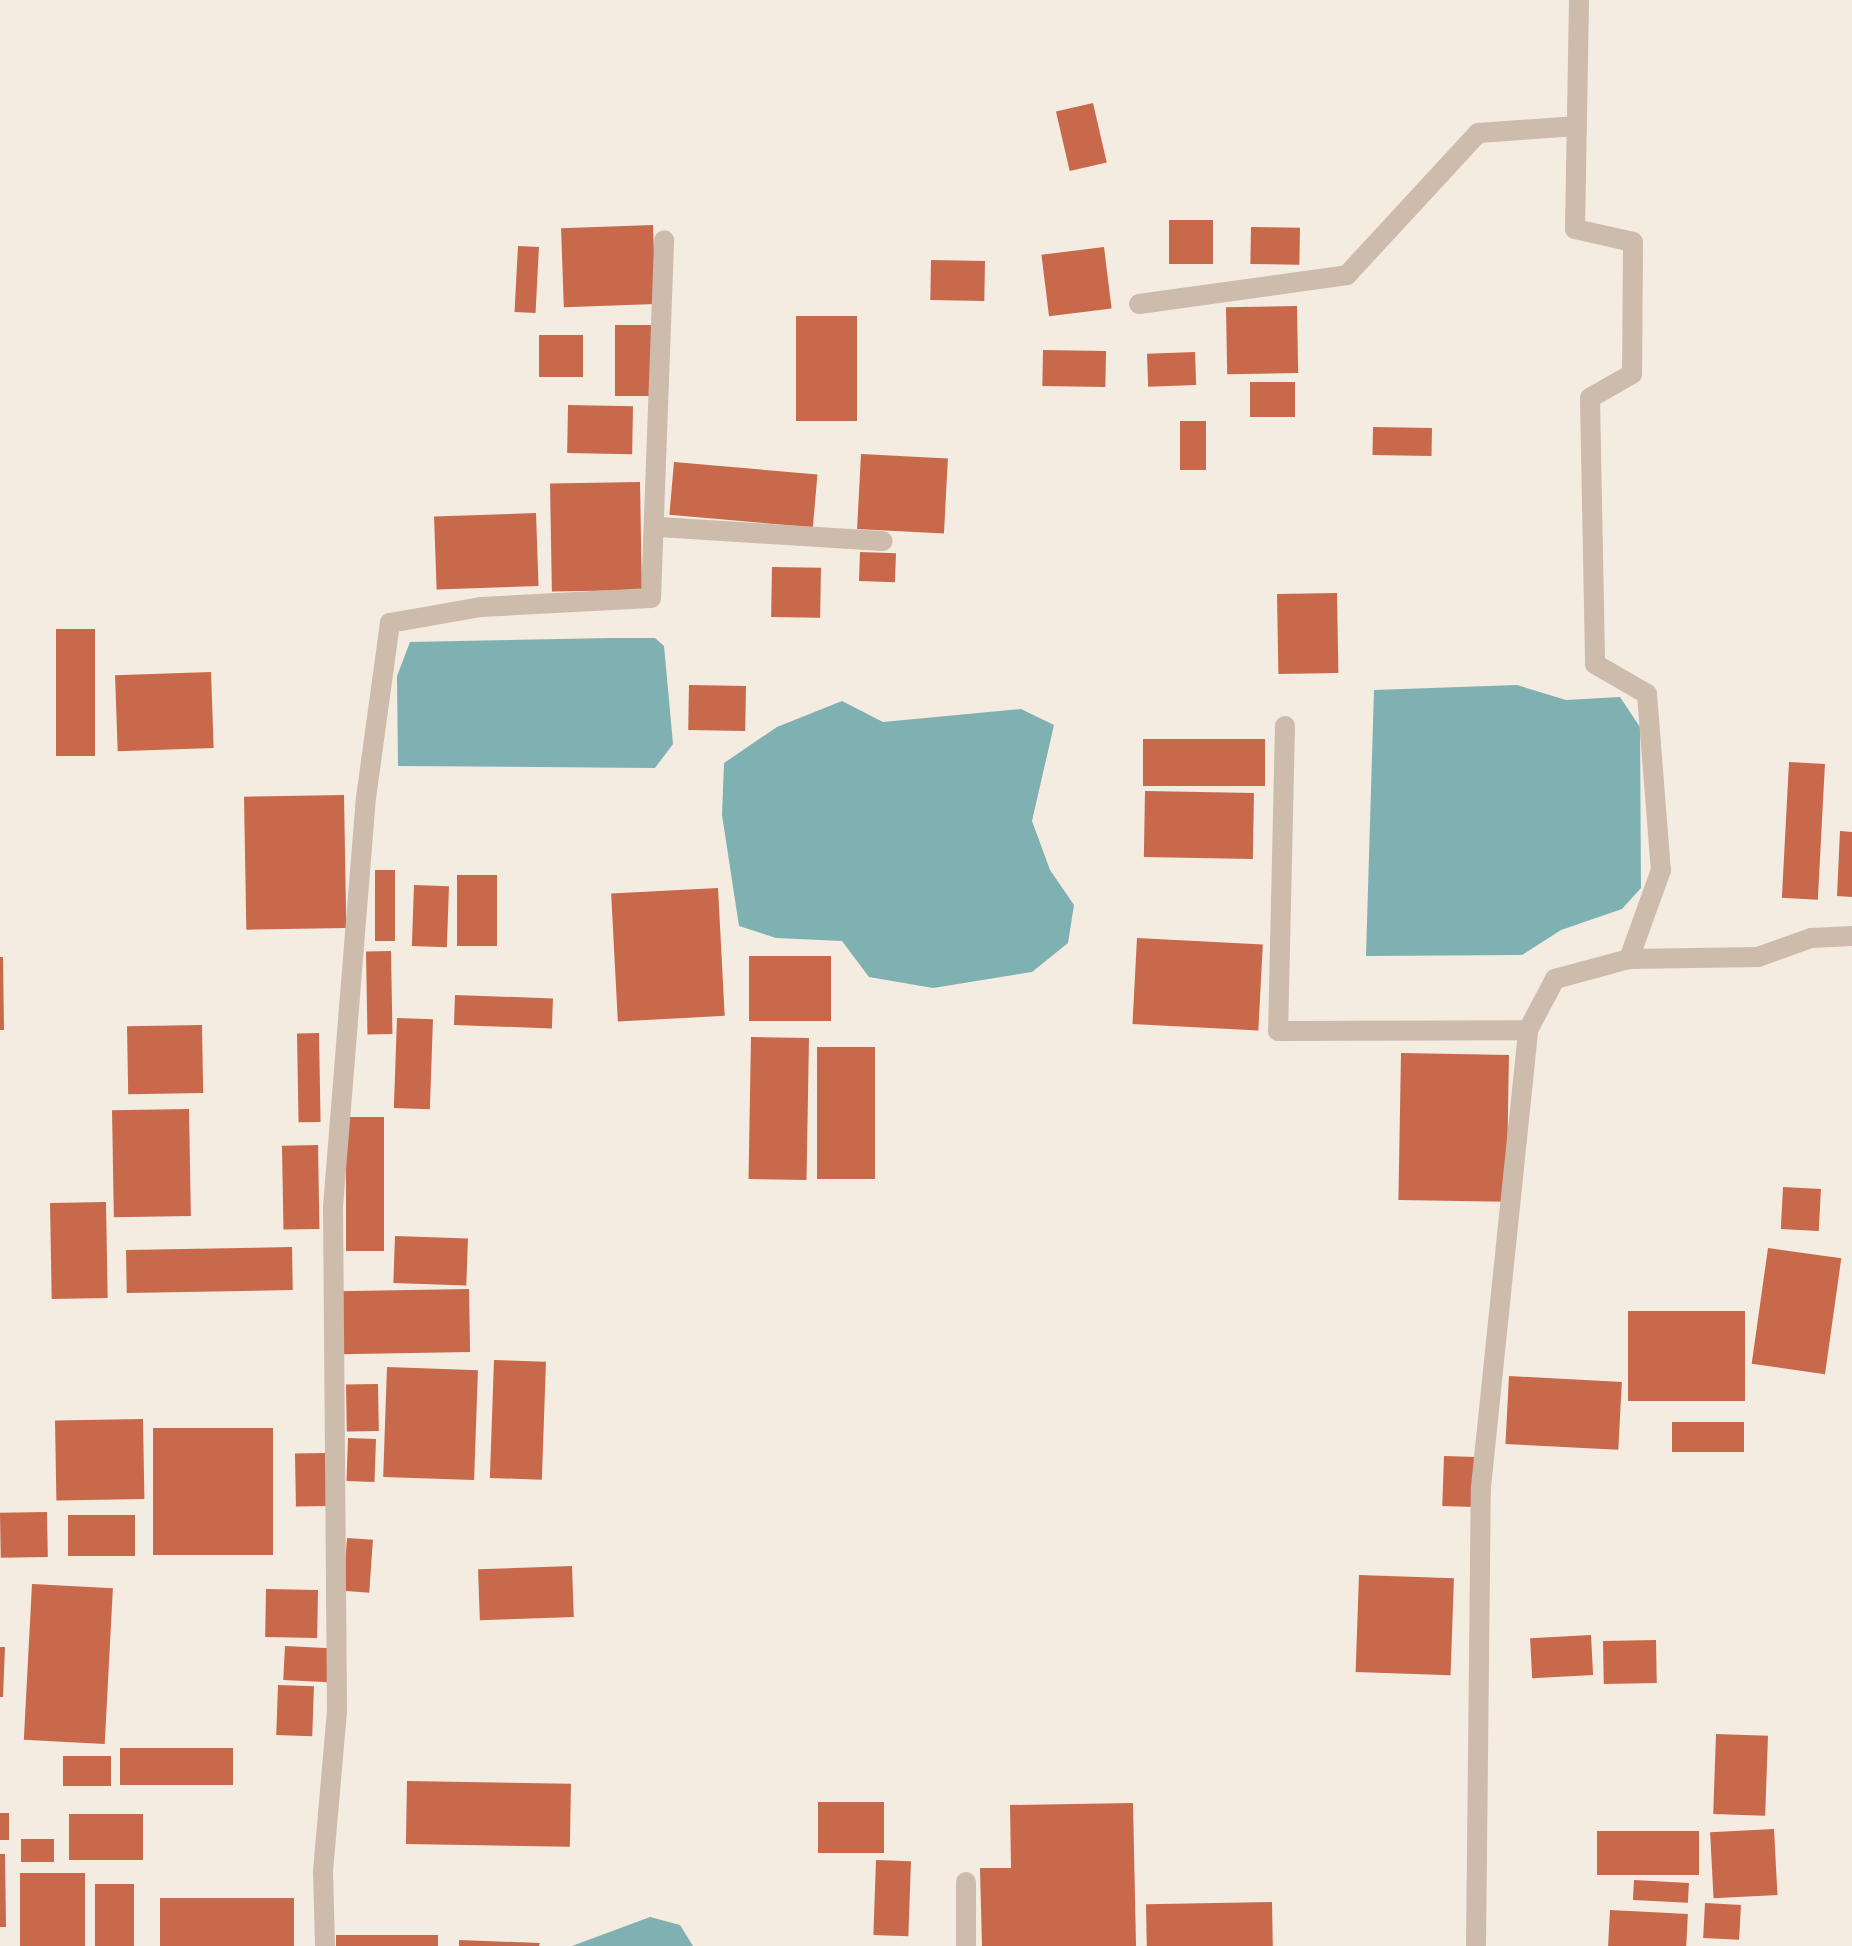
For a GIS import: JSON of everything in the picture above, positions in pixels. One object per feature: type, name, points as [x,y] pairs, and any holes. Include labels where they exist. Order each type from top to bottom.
[{"type":"street","points":[[1579,0],[1575,229],[1633,242],[1632,374],[1590,398],[1595,664],[1647,694],[1661,870],[1629,959]]},
{"type":"street","points":[[1139,304],[1347,275],[1478,133],[1577,126]]},
{"type":"street","points":[[325,1946],[323,1871],[337,1712],[333,1207],[363,830],[390,623],[481,607],[651,598],[659,527],[664,240]]},
{"type":"street","points":[[659,527],[883,541]]},
{"type":"street","points":[[1285,726],[1278,1031],[1528,1030]]},
{"type":"street","points":[[1476,1946],[1481,1487],[1528,1030],[1555,979],[1629,959],[1758,957],[1811,938],[1852,936]]},
{"type":"street","points":[[966,1882],[966,1946]]},
{"type":"water","points":[[655,638],[664,646],[673,744],[655,768],[398,766],[397,676],[410,642]]},
{"type":"water","points":[[1517,685],[1566,700],[1620,697],[1640,727],[1641,888],[1622,909],[1561,930],[1522,955],[1366,956],[1374,690]]},
{"type":"water","points":[[842,701],[883,722],[1021,709],[1054,725],[1032,821],[1050,870],[1074,905],[1068,943],[1032,972],[933,988],[869,977],[842,941],[776,938],[739,926],[722,815],[724,763],[777,727]]},
{"type":"water","points":[[650,1917],[680,1925],[693,1946],[572,1946]]},
{"type":"building","points":[[1093,103],[1107,162],[1070,171],[1056,112]]},
{"type":"building","points":[[1169,220],[1213,220],[1213,264],[1169,264]]},
{"type":"building","points":[[653,225],[656,304],[564,307],[561,228]]},
{"type":"building","points":[[1251,227],[1300,228],[1299,265],[1250,264]]},
{"type":"building","points":[[518,246],[539,247],[536,313],[515,312]]},
{"type":"building","points":[[1104,247],[1112,309],[1049,316],[1041,255]]},
{"type":"building","points":[[931,260],[985,261],[984,301],[930,300]]},
{"type":"building","points":[[1297,306],[1298,373],[1227,374],[1226,307]]},
{"type":"building","points":[[796,316],[857,316],[857,421],[796,421]]},
{"type":"building","points":[[615,325],[655,325],[655,396],[615,396]]},
{"type":"building","points":[[539,335],[583,335],[583,377],[539,377]]},
{"type":"building","points":[[1043,350],[1106,351],[1105,387],[1042,386]]},
{"type":"building","points":[[1195,352],[1196,385],[1148,387],[1147,354]]},
{"type":"building","points":[[1250,382],[1295,382],[1295,417],[1250,417]]},
{"type":"building","points":[[568,405],[633,406],[632,454],[567,453]]},
{"type":"building","points":[[1180,421],[1206,421],[1206,470],[1180,470]]},
{"type":"building","points":[[1373,427],[1432,428],[1432,456],[1373,455]]},
{"type":"building","points":[[861,454],[948,459],[944,533],[857,529]]},
{"type":"building","points":[[674,462],[817,475],[813,527],[669,515]]},
{"type":"building","points":[[640,482],[642,590],[552,592],[550,484]]},
{"type":"building","points":[[536,513],[539,586],[437,590],[434,517]]},
{"type":"building","points":[[860,552],[896,553],[895,582],[859,581]]},
{"type":"building","points":[[772,567],[821,568],[820,618],[771,617]]},
{"type":"building","points":[[1337,593],[1338,673],[1278,674],[1277,594]]},
{"type":"building","points":[[56,629],[95,629],[95,756],[56,756]]},
{"type":"building","points":[[211,672],[214,748],[118,751],[115,675]]},
{"type":"building","points":[[689,685],[746,686],[745,731],[688,730]]},
{"type":"building","points":[[1143,739],[1265,739],[1265,786],[1143,786]]},
{"type":"building","points":[[1789,762],[1825,764],[1818,900],[1782,898]]},
{"type":"building","points":[[1145,791],[1254,793],[1253,859],[1144,857]]},
{"type":"building","points":[[344,795],[346,928],[246,930],[244,797]]},
{"type":"building","points":[[1840,831],[1852,832],[1852,897],[1837,896]]},
{"type":"building","points":[[375,870],[395,870],[395,941],[375,941]]},
{"type":"building","points":[[457,875],[497,875],[497,946],[457,946]]},
{"type":"building","points":[[414,885],[449,886],[447,947],[412,946]]},
{"type":"building","points":[[718,888],[725,1016],[618,1021],[611,894]]},
{"type":"building","points":[[1137,938],[1263,945],[1258,1030],[1132,1024]]},
{"type":"building","points":[[366,951],[391,951],[392,1034],[367,1034]]},
{"type":"building","points":[[749,956],[831,956],[831,1021],[749,1021]]},
{"type":"building","points":[[0,957],[3,957],[4,1030],[0,1030]]},
{"type":"building","points":[[455,995],[553,998],[552,1028],[454,1025]]},
{"type":"building","points":[[397,1018],[433,1019],[430,1109],[394,1108]]},
{"type":"building","points":[[202,1025],[203,1093],[128,1094],[127,1026]]},
{"type":"building","points":[[297,1033],[319,1033],[321,1122],[299,1122]]},
{"type":"building","points":[[751,1037],[809,1038],[807,1180],[749,1179]]},
{"type":"building","points":[[817,1047],[875,1047],[875,1179],[817,1179]]},
{"type":"building","points":[[1401,1053],[1509,1055],[1506,1202],[1398,1200]]},
{"type":"building","points":[[189,1109],[191,1216],[114,1217],[112,1110]]},
{"type":"building","points":[[346,1117],[384,1117],[384,1251],[346,1251]]},
{"type":"building","points":[[318,1145],[319,1229],[283,1230],[282,1146]]},
{"type":"building","points":[[1783,1187],[1821,1189],[1819,1231],[1781,1229]]},
{"type":"building","points":[[106,1202],[108,1298],[52,1299],[50,1203]]},
{"type":"building","points":[[395,1236],[468,1239],[466,1286],[393,1283]]},
{"type":"building","points":[[292,1247],[293,1290],[127,1293],[126,1250]]},
{"type":"building","points":[[1768,1248],[1841,1258],[1825,1374],[1752,1364]]},
{"type":"building","points":[[469,1289],[470,1352],[338,1354],[337,1291]]},
{"type":"building","points":[[1628,1311],[1745,1311],[1745,1401],[1628,1401]]},
{"type":"building","points":[[494,1360],[546,1362],[542,1480],[490,1478]]},
{"type":"building","points":[[387,1367],[478,1370],[474,1480],[383,1477]]},
{"type":"building","points":[[1509,1376],[1622,1382],[1618,1450],[1505,1444]]},
{"type":"building","points":[[378,1384],[379,1431],[347,1432],[346,1385]]},
{"type":"building","points":[[143,1419],[144,1499],[56,1501],[55,1421]]},
{"type":"building","points":[[1672,1422],[1744,1422],[1744,1452],[1672,1452]]},
{"type":"building","points":[[153,1428],[273,1428],[273,1555],[153,1555]]},
{"type":"building","points":[[348,1438],[376,1439],[374,1482],[346,1481]]},
{"type":"building","points":[[326,1453],[327,1506],[296,1507],[295,1454]]},
{"type":"building","points":[[1444,1456],[1476,1457],[1474,1507],[1442,1506]]},
{"type":"building","points":[[47,1512],[48,1557],[1,1558],[0,1513]]},
{"type":"building","points":[[68,1515],[135,1515],[135,1556],[68,1556]]},
{"type":"building","points":[[347,1538],[373,1540],[369,1593],[343,1591]]},
{"type":"building","points":[[572,1566],[574,1617],[480,1620],[478,1569]]},
{"type":"building","points":[[1359,1575],[1454,1578],[1451,1675],[1356,1672]]},
{"type":"building","points":[[32,1584],[113,1588],[105,1744],[24,1740]]},
{"type":"building","points":[[266,1589],[318,1590],[317,1638],[265,1637]]},
{"type":"building","points":[[1591,1635],[1593,1675],[1532,1678],[1530,1638]]},
{"type":"building","points":[[1656,1640],[1657,1683],[1604,1684],[1603,1641]]},
{"type":"building","points":[[285,1646],[330,1648],[328,1682],[283,1680]]},
{"type":"building","points":[[0,1647],[5,1647],[3,1697],[0,1697]]},
{"type":"building","points":[[278,1685],[314,1686],[312,1736],[276,1735]]},
{"type":"building","points":[[1716,1734],[1768,1736],[1765,1816],[1713,1814]]},
{"type":"building","points":[[120,1748],[233,1748],[233,1785],[120,1785]]},
{"type":"building","points":[[63,1756],[111,1756],[111,1786],[63,1786]]},
{"type":"building","points":[[407,1781],[571,1784],[570,1847],[406,1844]]},
{"type":"building","points":[[818,1802],[884,1802],[884,1853],[818,1853]]},
{"type":"building","points":[[1133,1803],[1136,1946],[982,1946],[980,1868],[1011,1868],[1010,1805]]},
{"type":"building","points":[[0,1813],[9,1813],[9,1840],[0,1840]]},
{"type":"building","points":[[69,1814],[143,1814],[143,1860],[69,1860]]},
{"type":"building","points":[[1774,1829],[1777,1895],[1714,1898],[1710,1832]]},
{"type":"building","points":[[1597,1831],[1699,1831],[1699,1875],[1597,1875]]},
{"type":"building","points":[[21,1839],[54,1839],[54,1862],[21,1862]]},
{"type":"building","points":[[0,1854],[5,1854],[6,1927],[0,1927]]},
{"type":"building","points":[[876,1860],[911,1861],[908,1936],[873,1935]]},
{"type":"building","points":[[20,1873],[85,1873],[85,1946],[20,1946]]},
{"type":"building","points":[[1634,1880],[1689,1883],[1688,1903],[1633,1900]]},
{"type":"building","points":[[95,1884],[134,1884],[134,1946],[95,1946]]},
{"type":"building","points":[[160,1898],[294,1898],[294,1946],[160,1946]]},
{"type":"building","points":[[1272,1902],[1273,1946],[1147,1946],[1146,1904]]},
{"type":"building","points":[[1705,1903],[1741,1905],[1739,1940],[1703,1938]]},
{"type":"building","points":[[1610,1910],[1688,1914],[1686,1946],[1608,1946]]},
{"type":"building","points":[[336,1935],[438,1935],[438,1946],[336,1946]]},
{"type":"building","points":[[459,1940],[540,1943],[539,1946],[459,1946]]}]
